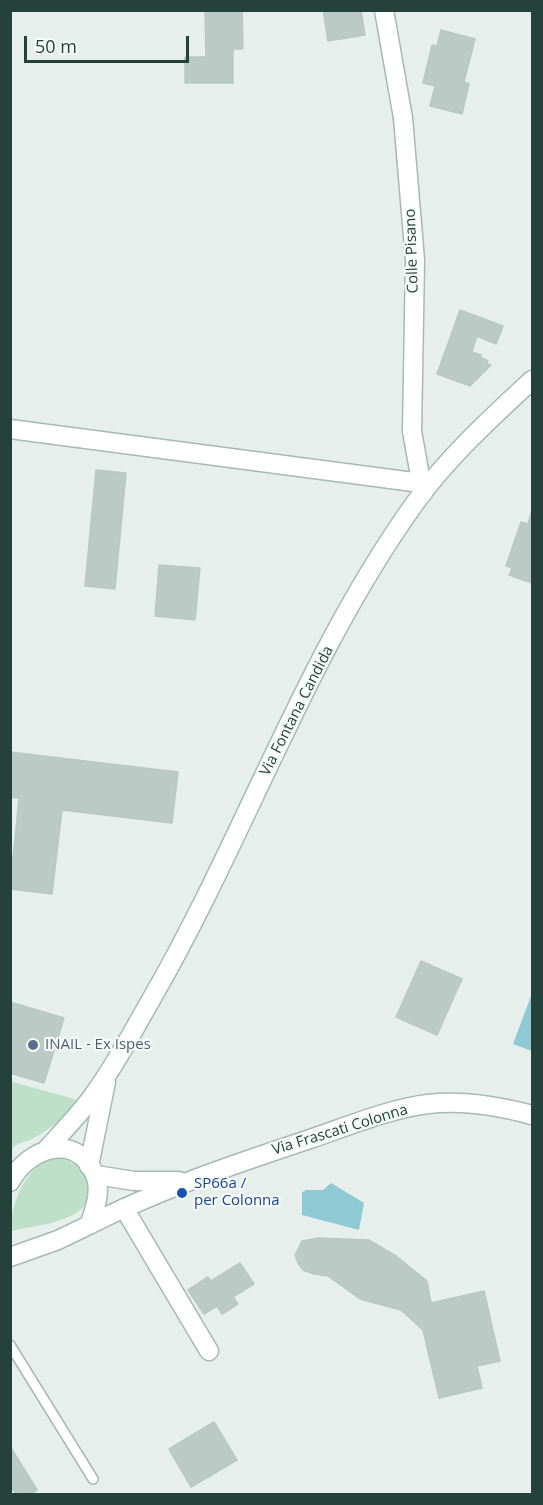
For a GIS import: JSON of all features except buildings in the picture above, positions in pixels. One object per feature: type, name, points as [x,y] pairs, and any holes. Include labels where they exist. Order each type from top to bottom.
[{"type":"street","name":"Colle Pisano","points":[[384,10],[403,118],[415,260],[412,431],[422,488]]},
{"type":"street","name":"Via Fontana Candida","points":[[47,1149],[91,1099],[108,1074],[185,938],[325,654],[422,488],[532,380]]},
{"type":"street","points":[[10,429],[422,488]]},
{"type":"street","name":"Via Fontana Candida","points":[[92,1170],[108,1074]]},
{"type":"street","name":"Via Frascati Colonna","points":[[10,1257],[58,1240],[123,1208],[187,1181],[392,1112],[429,1104],[466,1104],[508,1108],[532,1115]]},
{"type":"street","points":[[10,1182],[28,1159],[47,1149]]},
{"type":"street","name":"Via Frascati Colonna","points":[[47,1149],[70,1151],[92,1170],[134,1181],[187,1181]]},
{"type":"street","points":[[89,1225],[98,1198],[92,1170]]},
{"type":"street","points":[[123,1208],[209,1351]]},
{"type":"lane","points":[[10,1345],[93,1479]]},
{"type":"green space","points":[[10,1081],[77,1100],[68,1112],[51,1127],[11,1149]]},
{"type":"green space","points":[[58,1158],[75,1165],[85,1174],[90,1193],[86,1204],[65,1218],[11,1231],[11,1220],[17,1197],[29,1175],[47,1161]]},
{"type":"water","points":[[532,996],[532,1051],[513,1044]]},
{"type":"water","points":[[331,1183],[364,1203],[359,1230],[302,1215],[302,1192],[323,1190]]},
{"type":"place","name":"INAIL - Ex Ispes","points":[[33,1045]]},
{"type":"place","name":"SP66a / per Colonna","points":[[182,1193]]}]
